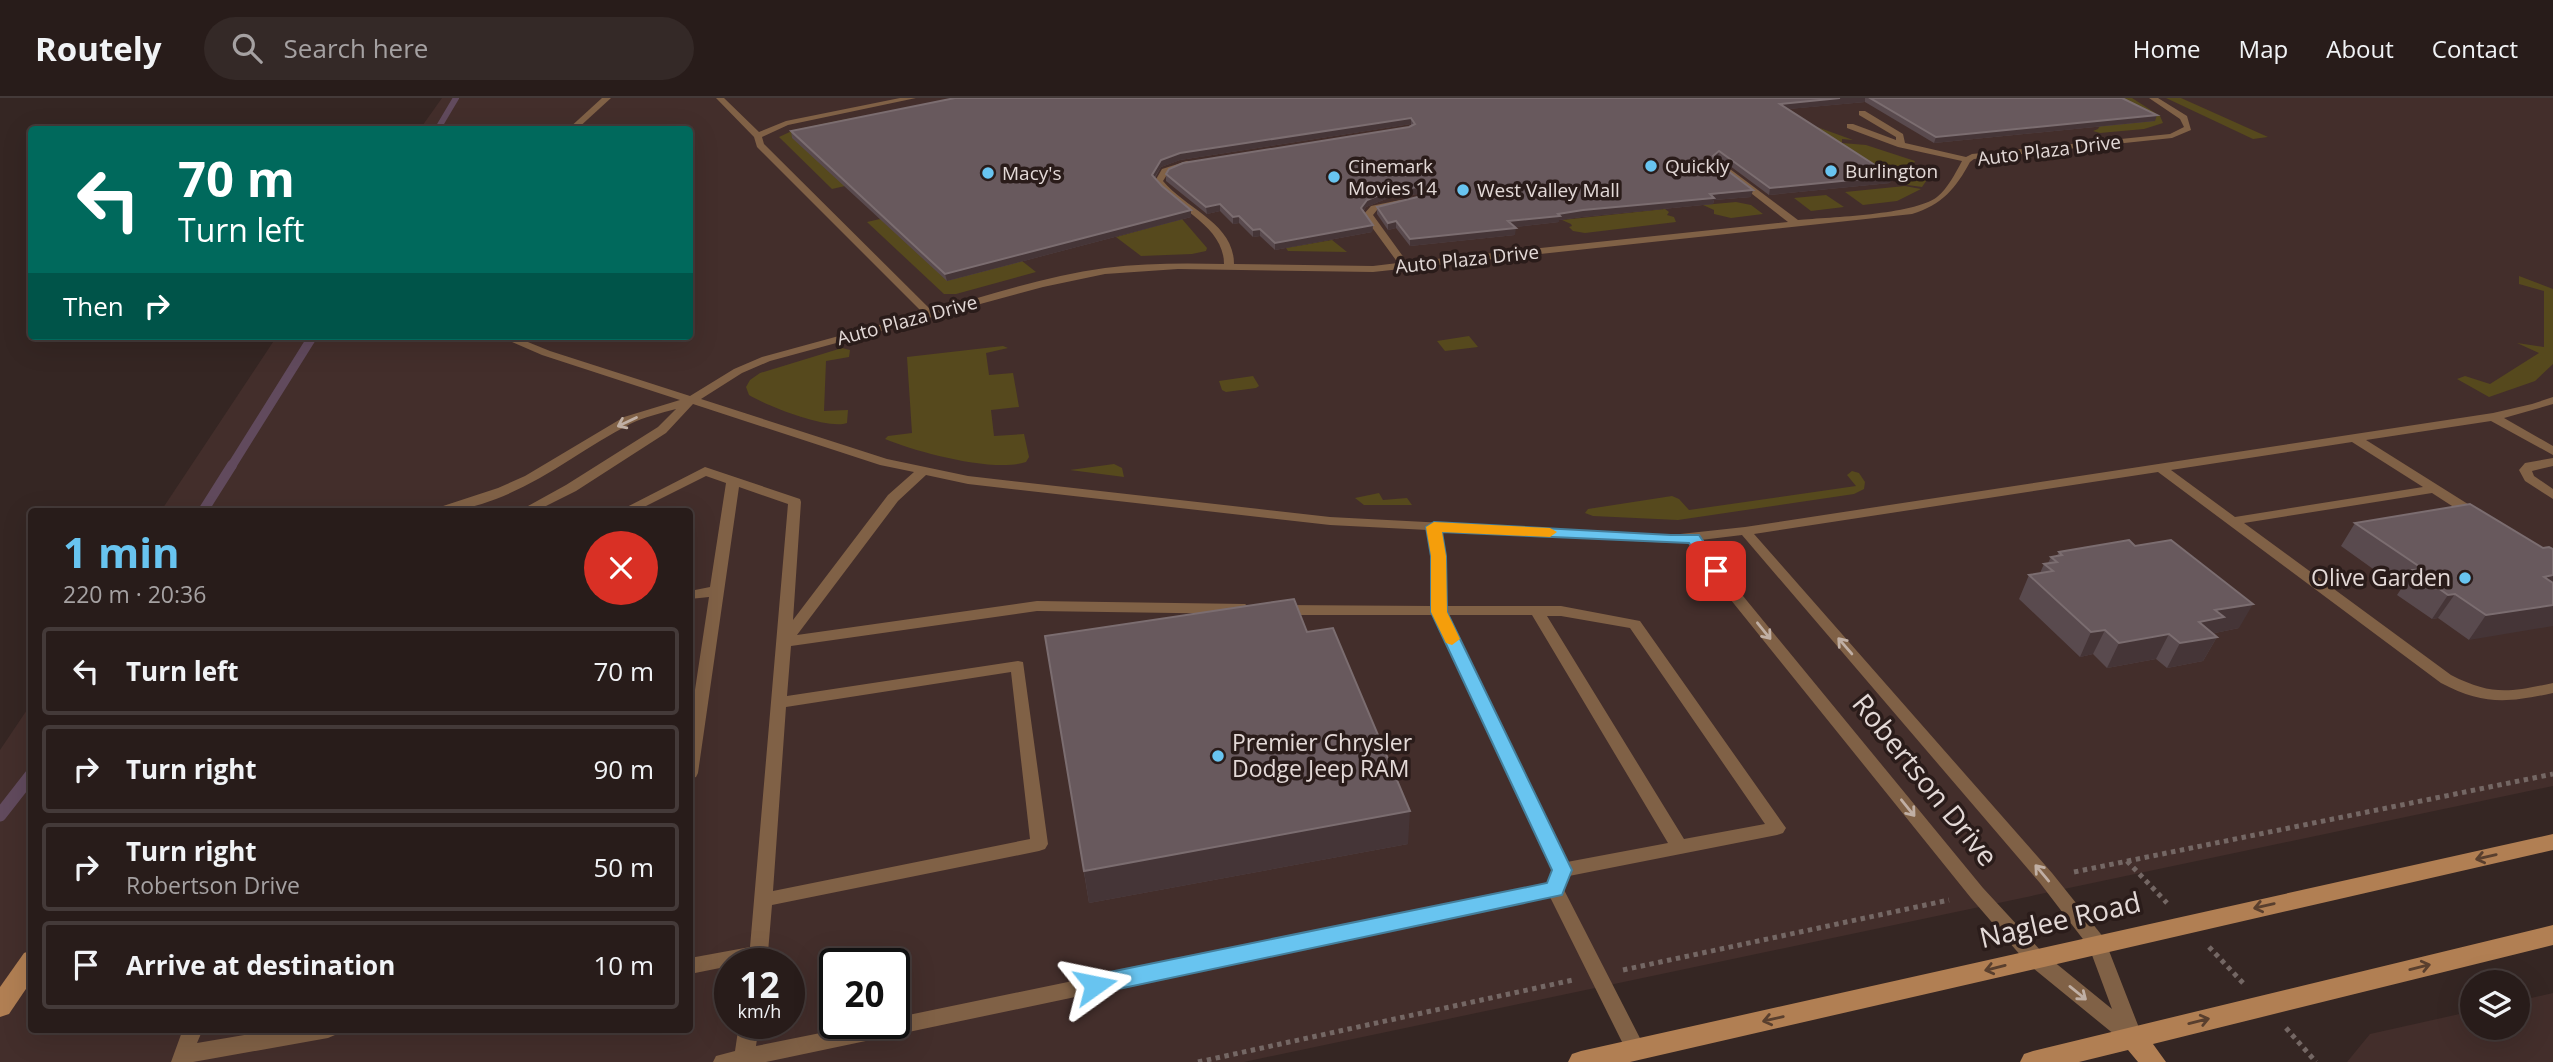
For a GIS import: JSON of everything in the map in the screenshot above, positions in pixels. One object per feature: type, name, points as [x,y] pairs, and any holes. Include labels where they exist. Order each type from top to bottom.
[{"type":"main road","name":"Naglee Road","points":[[1581,1062],[2097,943],[2553,842]]},
{"type":"main road","points":[[2034,1062],[2553,935]]},
{"type":"main road","points":[[0,1007],[28,966]]},
{"type":"main road","name":"Robertson Drive","points":[[2133,1038],[2152,1062]]},
{"type":"lane","points":[[576,126],[607,98]]},
{"type":"lane","points":[[720,98],[758,136],[760,145],[930,314]]},
{"type":"lane","points":[[758,136],[786,123],[912,98]]},
{"type":"lane","name":"Auto Plaza Drive","points":[[451,508],[528,479],[628,421],[691,400],[738,371],[765,359],[1042,284],[1105,271],[1154,267],[1361,270],[1925,208],[1945,197],[1967,160],[1986,155],[2172,136],[2188,128],[2184,118],[2153,98]]},
{"type":"lane","points":[[1863,113],[1900,136],[1901,145]]},
{"type":"lane","points":[[1850,126],[1901,145],[1967,160]]},
{"type":"lane","points":[[1194,163],[1165,172],[1159,181],[1164,189],[1203,220],[1227,244],[1232,255],[1229,267]]},
{"type":"lane","points":[[1718,163],[1797,224]]},
{"type":"lane","points":[[1405,266],[1368,215],[1380,206],[1414,200]]},
{"type":"lane","points":[[515,340],[691,400],[922,472],[968,480],[1271,515],[1434,527],[1671,539],[1745,531],[2493,417],[2536,407],[2553,400]]},
{"type":"lane","name":"Auto Plaza Drive","points":[[532,508],[571,488],[662,430],[691,400]]},
{"type":"lane","points":[[2493,417],[2553,452]]},
{"type":"lane","points":[[2354,438],[2482,519]]},
{"type":"lane","points":[[2553,462],[2529,466],[2525,470],[2540,487],[2553,495]]},
{"type":"lane","points":[[2161,468],[2446,679],[2489,698],[2553,688]]},
{"type":"lane","points":[[632,508],[705,471],[795,502],[760,948]]},
{"type":"lane","points":[[784,642],[892,498],[922,472]]},
{"type":"lane","points":[[693,752],[733,481]]},
{"type":"lane","points":[[2234,521],[2435,489]]},
{"type":"lane","points":[[1434,527],[1439,556],[1439,612],[1562,870],[1555,889],[1636,1050]]},
{"type":"lane","name":"Robertson Drive","points":[[1745,531],[2046,878],[2097,943],[2133,1038]]},
{"type":"lane","name":"Robertson Drive","points":[[1693,538],[1716,571],[1976,893],[2035,958],[2133,1038]]},
{"type":"lane","points":[[693,595],[716,591]]},
{"type":"lane","points":[[784,642],[1037,606],[1439,612],[1561,611],[1635,624],[1777,828],[1562,870]]},
{"type":"lane","points":[[1537,611],[1680,847]]},
{"type":"lane","points":[[764,900],[1039,844],[1018,666],[779,703]]},
{"type":"lane","points":[[723,1062],[743,1060],[1555,889]]},
{"type":"lane","points":[[693,966],[714,964]]},
{"type":"lane","points":[[181,1058],[191,1033]]},
{"type":"lane","points":[[181,1058],[308,1033]]},
{"type":"lane","points":[[743,1060],[746,1039]]},
{"type":"path","points":[[2046,878],[2553,774]]},
{"type":"path","points":[[2127,860],[2316,1062]]},
{"type":"path","points":[[1198,1062],[1976,893]]},
{"type":"shaded area","name":"West Valley Mall","points":[[442,98],[2553,98],[2553,786],[1244,1062],[0,1062],[0,750],[28,708],[28,1033],[693,1033],[693,508],[163,508],[274,340],[693,340],[693,126],[422,126]]},
{"type":"shaded area","points":[[2115,98],[2132,98],[2160,116],[2163,123],[2144,129],[2100,133],[2093,131],[2098,129]]},
{"type":"shaded area","points":[[2166,98],[2181,98],[2268,137],[2253,139]]},
{"type":"shaded area","points":[[851,118],[858,124],[845,186],[832,189],[779,137],[794,130]]},
{"type":"shaded area","points":[[1806,123],[1853,140],[1842,139],[1842,143],[1866,145],[1915,161],[1913,165],[1933,171],[1922,187],[1900,184]]},
{"type":"shaded area","points":[[1905,186],[1921,189],[1897,201],[1863,205],[1845,192]]},
{"type":"shaded area","points":[[1826,195],[1844,207],[1811,211],[1794,198]]},
{"type":"shaded area","points":[[1736,202],[1751,205],[1763,214],[1731,218],[1714,214],[1714,210],[1703,205]]},
{"type":"shaded area","points":[[1665,209],[1669,212],[1667,215],[1674,217],[1676,222],[1585,233],[1573,231],[1569,227],[1571,224],[1562,220]]},
{"type":"shaded area","points":[[880,219],[1022,261],[1036,272],[956,294],[944,294],[867,222]]},
{"type":"shaded area","points":[[1182,219],[1207,248],[1206,251],[1141,256],[1116,237]]},
{"type":"shaded area","points":[[1332,240],[1347,252],[1288,251],[1286,248]]},
{"type":"shaded area","points":[[2519,276],[2553,289],[2553,364],[2535,381],[2489,397],[2457,379],[2465,376],[2490,384],[2539,353],[2517,343],[2544,347],[2544,291],[2519,284]]},
{"type":"shaded area","points":[[1469,336],[1478,347],[1445,351],[1437,341]]},
{"type":"shaded area","points":[[1003,346],[1008,348],[986,353],[989,375],[1013,373],[1019,407],[991,410],[994,436],[1024,434],[1029,457],[1026,462],[995,465],[955,460],[885,439],[888,436],[912,433],[907,357]]},
{"type":"shaded area","points":[[842,348],[850,350],[849,357],[826,361],[824,411],[848,410],[847,423],[812,420],[783,411],[749,395],[746,387],[750,380],[760,373]]},
{"type":"shaded area","points":[[1253,376],[1259,386],[1256,388],[1226,392],[1222,390],[1219,381]]},
{"type":"shaded area","points":[[1114,464],[1122,468],[1124,477],[1070,470]]},
{"type":"shaded area","points":[[1852,471],[1859,473],[1865,482],[1864,489],[1854,494],[1678,520],[1593,516],[1585,513],[1588,509],[1672,496],[1679,499],[1689,510],[1856,486],[1847,475]]},
{"type":"shaded area","points":[[1379,493],[1383,500],[1407,498],[1412,505],[1364,505],[1355,498]]},
{"type":"shaded area","points":[[2553,993],[2553,1062],[2347,1062],[2370,1034],[2460,1014],[2460,1040],[2530,1040],[2530,998]]},
{"type":"building","name":"West Valley Mall","points":[[955,98],[1840,98],[1780,104],[1892,176],[1770,188],[1719,151],[1713,156],[1715,161],[1753,190],[1710,194],[1714,198],[1583,210],[1558,214],[1560,216],[1508,221],[1516,228],[1410,239],[1396,221],[1388,223],[1377,207],[1434,193],[1428,186],[1391,190],[1367,200],[1361,208],[1373,225],[1275,243],[1260,229],[1253,230],[1239,216],[1233,217],[1220,204],[1206,207],[1166,174],[1169,169],[1183,163],[1409,127],[1415,124],[1411,118],[1180,153],[1161,160],[1152,175],[1191,210],[945,274],[791,131]]},
{"type":"building","points":[[1870,98],[2122,98],[2157,115],[1936,137]]},
{"type":"building","points":[[2470,504],[2543,548],[2553,549],[2553,575],[2544,577],[2553,583],[2553,605],[2486,615],[2455,594],[2448,595],[2413,570],[2423,569],[2355,523]]},
{"type":"building","points":[[2129,540],[2135,546],[2171,540],[2253,604],[2215,610],[2224,617],[2199,622],[2217,637],[2180,643],[2169,634],[2119,643],[2105,630],[2091,632],[2029,575],[2053,571],[2044,564],[2057,562],[2051,557],[2062,555],[2059,552]]},
{"type":"building","name":"Premier Chrysler Dodge Jeep RAM","points":[[1294,599],[1307,632],[1333,628],[1410,811],[1084,871],[1045,636]]},
{"type":"waterway","points":[[439,126],[456,98]]},
{"type":"waterway","points":[[231,467],[310,340]]},
{"type":"waterway","points":[[205,508],[232,465]]},
{"type":"waterway","points":[[0,815],[28,779]]},
{"type":"slow traffic","points":[[1452,639],[1439,612],[1439,556],[1434,527],[1550,532]]},
{"type":"place","name":"Quickly","points":[[1651,166]]},
{"type":"place","name":"Burlington","points":[[1831,171]]},
{"type":"place","name":"Macy's","points":[[988,173]]},
{"type":"place","name":"Cinemark Movies 14","points":[[1334,177]]},
{"type":"place","name":"West Valley Mall","points":[[1463,190]]},
{"type":"place","name":"Olive Garden","points":[[2465,578]]},
{"type":"place","name":"Premier Chrysler Dodge Jeep RAM","points":[[1218,756]]},
{"type":"route","points":[[1095,985],[1555,889],[1562,870],[1439,612],[1439,556],[1434,527],[1693,538],[1716,571]]}]
